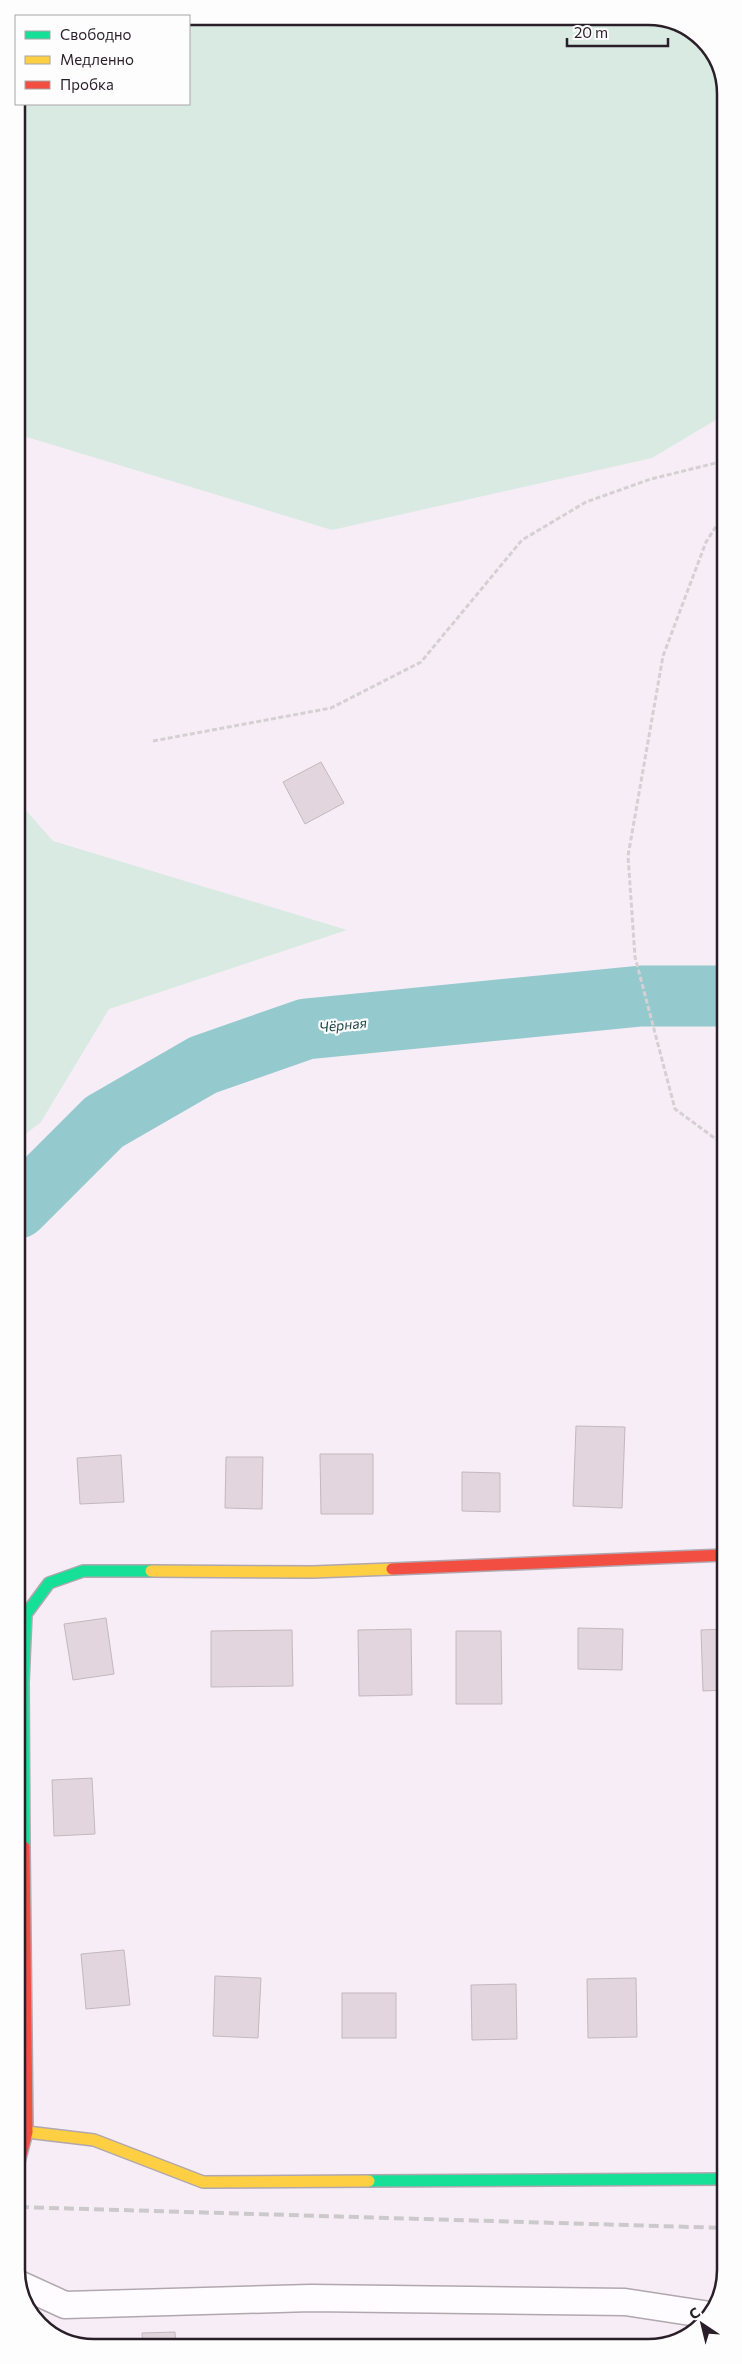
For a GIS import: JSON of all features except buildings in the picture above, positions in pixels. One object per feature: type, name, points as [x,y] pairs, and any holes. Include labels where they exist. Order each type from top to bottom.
[{"type":"street","points":[[25,1628],[26,1614],[49,1583],[83,1571],[313,1572],[717,1555]]},
{"type":"street","points":[[25,2133],[94,2140],[203,2182],[717,2179]]},
{"type":"street","points":[[27,2288],[65,2305],[321,2298],[625,2302],[677,2310]]},
{"type":"path","points":[[152,741],[331,708],[421,662],[522,540],[586,502],[652,479],[717,463]]},
{"type":"path","points":[[717,525],[706,542],[663,656],[628,856],[635,957],[674,1108],[717,1140]]},
{"type":"shaded area","points":[[190,25],[652,25],[661,26],[682,34],[703,52],[708,60],[715,76],[717,94],[717,419],[652,458],[332,530],[25,436],[25,105],[190,105]]},
{"type":"shaded area","points":[[25,809],[53,841],[347,930],[109,1009],[41,1122],[25,1135]]},
{"type":"waterway","name":"Чёрная","points":[[25,1201],[104,1122],[203,1065],[306,1029],[641,996],[717,996]]},
{"type":"railway","points":[[25,2207],[717,2228]]},
{"type":"traffic: fast","points":[[25,1637],[26,1614],[49,1583],[83,1571],[151,1571]]},
{"type":"traffic: fast","points":[[369,2181],[717,2179]]},
{"type":"traffic: slow","points":[[151,1571],[313,1572],[392,1569]]},
{"type":"traffic: slow","points":[[25,2132],[94,2140],[203,2182],[369,2181]]},
{"type":"traffic: jam","points":[[392,1569],[717,1555]]},
{"type":"traffic: jam","points":[[25,1942],[27,2132],[25,2140]]}]
